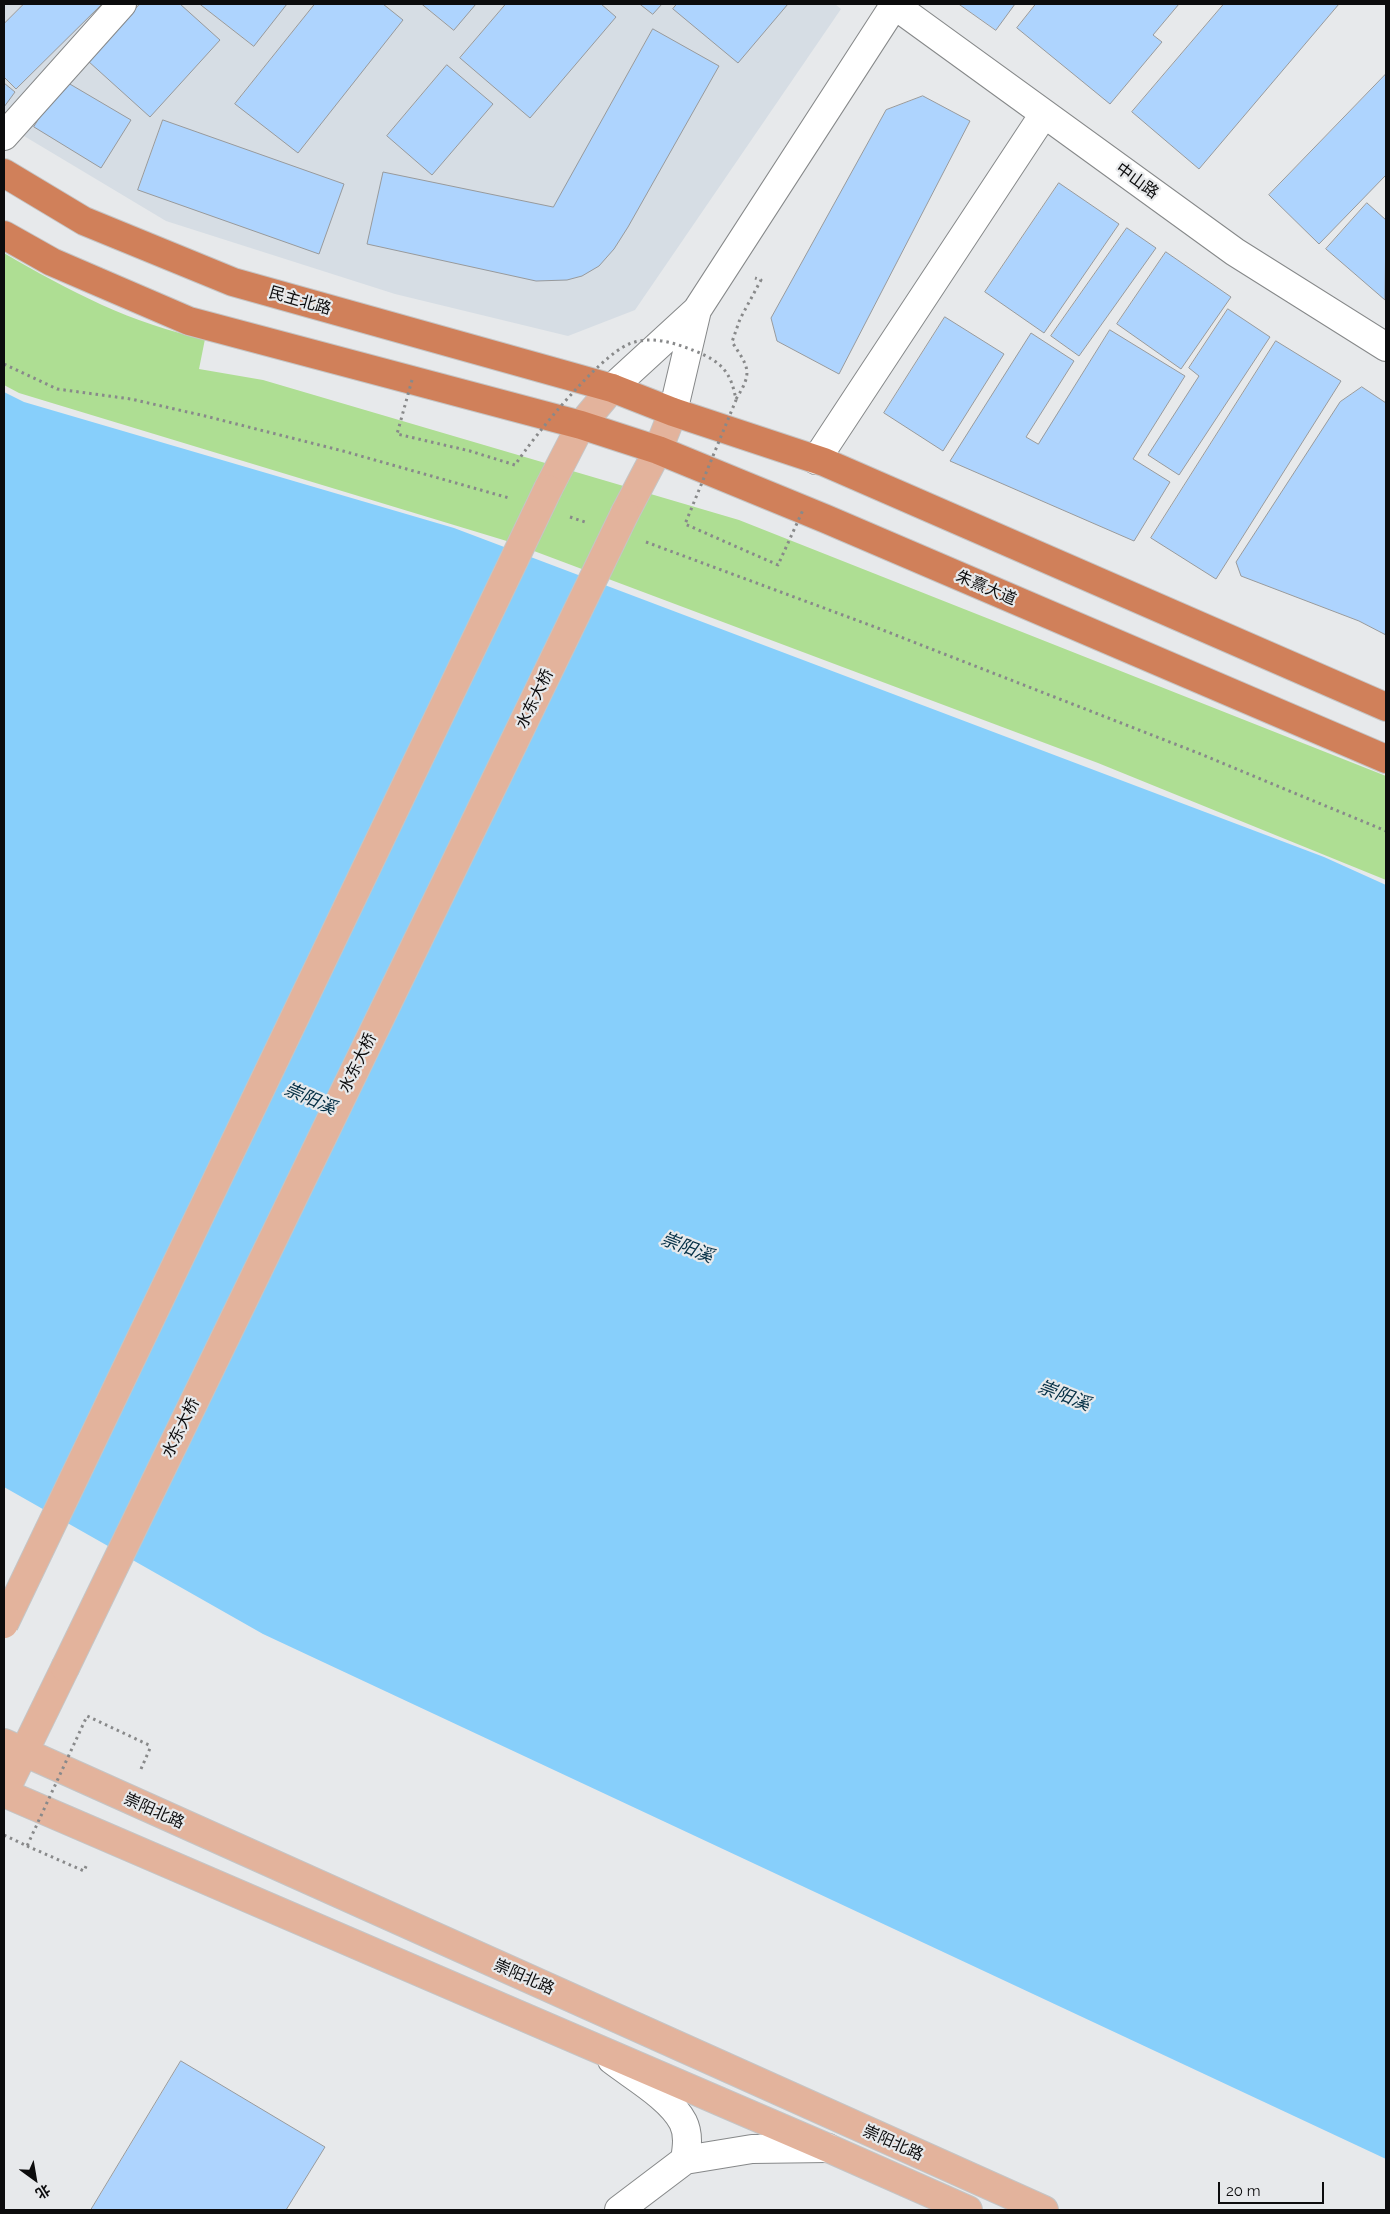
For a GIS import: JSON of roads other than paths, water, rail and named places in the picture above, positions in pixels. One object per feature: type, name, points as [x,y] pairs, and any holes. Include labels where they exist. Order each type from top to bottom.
[{"type":"highway","name":"民主北路","points":[[4,173],[84,221],[233,282],[612,388]]},
{"type":"highway","points":[[4,235],[52,262],[189,321],[581,425]]},
{"type":"highway","points":[[612,388],[673,412],[816,460],[1386,707]]},
{"type":"highway","name":"朱熹大道","points":[[581,425],[658,450],[803,510],[1386,759]]},
{"type":"main road","points":[[4,1624],[548,489],[581,425],[612,388]]},
{"type":"main road","name":"水东大桥","points":[[4,1793],[14,1747],[64,1668],[625,513],[658,450],[673,412]]},
{"type":"main road","name":"崇阳北路","points":[[14,1747],[1044,2210]]},
{"type":"main road","name":"崇阳北路","points":[[4,1793],[595,2047],[968,2210]]},
{"type":"street","points":[[4,136],[122,4]]},
{"type":"street","points":[[612,388],[697,310],[894,4]]},
{"type":"street","name":"中山路","points":[[894,4],[1235,252],[1386,347]]},
{"type":"street","points":[[816,460],[1044,114]]},
{"type":"street","points":[[673,412],[697,310]]},
{"type":"street","points":[[595,2047],[667,2102],[683,2122],[688,2139],[685,2160]]},
{"type":"street","points":[[619,2210],[685,2160],[752,2149],[828,2148]]},
{"type":"water","name":"崇阳溪","points":[[4,392],[24,402],[454,528],[1324,857],[1386,885],[1386,2159],[263,1634],[4,1487]]}]
